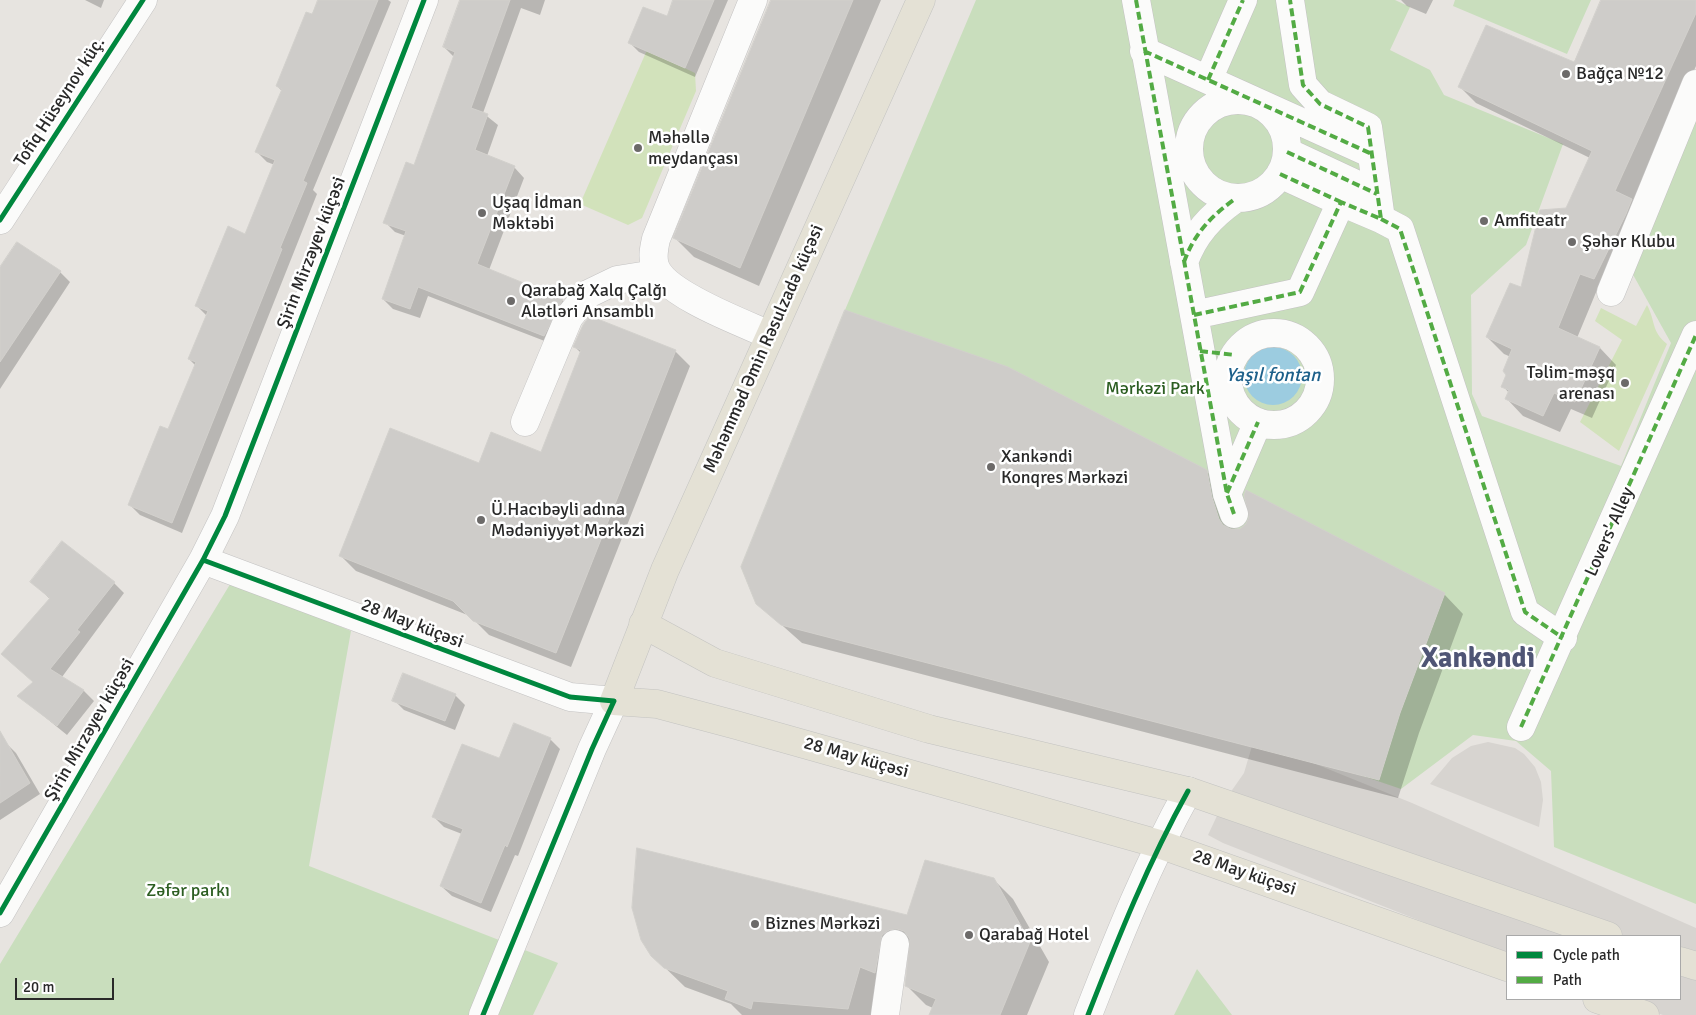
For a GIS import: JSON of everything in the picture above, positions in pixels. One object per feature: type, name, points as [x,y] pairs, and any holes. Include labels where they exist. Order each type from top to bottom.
[{"type":"main road","name":"Məhəmməd Əmin Rəsulzadə küçəsi","points":[[614,701],[665,570],[921,0]]},
{"type":"main road","points":[[643,624],[715,663],[929,729],[1188,791],[1605,935]]},
{"type":"main road","name":"28 May küçəsi","points":[[614,701],[656,704],[728,722],[1159,844],[1506,967]]},
{"type":"main road","points":[[1681,961],[1696,966]]},
{"type":"main road","points":[[1600,1000],[1644,1015]]},
{"type":"street","name":"Tofiq Hüseynov küç.","points":[[0,220],[143,0]]},
{"type":"street","name":"Şirin Mirzəyev küçəsi","points":[[0,913],[203,560],[225,516],[424,0]]},
{"type":"street","points":[[753,0],[656,239],[654,252],[655,267],[663,280],[677,291],[770,335]]},
{"type":"street","points":[[1136,0],[1230,504],[1258,422]]},
{"type":"street","points":[[1208,80],[1242,0]]},
{"type":"street","points":[[1290,0],[1303,85],[1320,104],[1368,127],[1379,207]]},
{"type":"street","points":[[1144,51],[1372,154]]},
{"type":"street","points":[[1611,292],[1696,84]]},
{"type":"street","points":[[1243,100],[1260,104],[1274,115],[1283,129],[1288,145],[1284,163],[1266,190],[1251,197],[1235,199],[1220,196],[1207,188],[1196,176],[1190,162],[1188,146],[1192,131],[1200,118],[1212,107],[1226,101],[1243,100]]},
{"type":"street","points":[[1284,163],[1341,202],[1379,207]]},
{"type":"street","points":[[1284,163],[1379,207],[1400,229],[1525,612],[1563,638]]},
{"type":"street","points":[[1184,262],[1198,233],[1211,217],[1235,199]]},
{"type":"street","points":[[1194,315],[1300,292],[1341,202]]},
{"type":"street","points":[[525,422],[569,317],[588,294],[617,280],[642,276],[663,280]]},
{"type":"street","points":[[1269,333],[1283,334],[1296,338],[1307,346],[1315,358],[1320,371],[1320,385],[1317,398],[1309,410],[1299,419],[1272,425],[1258,422],[1242,412],[1231,395],[1228,381],[1235,355],[1255,337],[1269,333]]},
{"type":"street","name":"Lovers' Alley","points":[[1521,727],[1563,638],[1696,335]]},
{"type":"street","points":[[1200,351],[1235,355]]},
{"type":"street","name":"28 May küçəsi","points":[[203,560],[570,697],[614,701]]},
{"type":"street","points":[[483,1015],[592,748],[614,701]]},
{"type":"street","points":[[1088,1015],[1132,903],[1159,844],[1188,791]]},
{"type":"street","points":[[885,1015],[895,944]]},
{"type":"green space","name":"Mərkəzi Park","points":[[976,0],[1395,0],[1410,7],[1390,50],[1430,70],[1444,95],[1563,144],[1526,245],[1471,295],[1472,394],[1482,416],[1621,466],[1671,343],[1626,262],[1696,89],[1696,904],[1554,847],[1551,771],[1516,741],[1473,735],[1401,789],[1254,739],[756,604],[741,567],[845,310]]},
{"type":"green space","points":[[1455,0],[1591,0],[1567,54],[1453,6]]},
{"type":"green space","name":"Məhəllə meydançası","points":[[647,50],[695,73],[696,91],[642,218],[628,225],[580,204]]},
{"type":"green space","name":"Təlim-məşq arenası","points":[[1647,305],[1658,335],[1667,344],[1619,451],[1580,422],[1622,340],[1595,321],[1601,308],[1636,326]]},
{"type":"green space","name":"Zəfər parkı","points":[[232,581],[351,631],[309,866],[558,963],[533,1015],[0,1015],[0,964]]},
{"type":"green space","points":[[1197,969],[1232,1015],[1174,1015]]},
{"type":"shaded area","points":[[1254,739],[1412,803],[1696,928],[1696,1015],[1663,1015],[1621,1000],[1681,1000],[1681,935],[1506,935],[1506,955],[1223,843],[1208,835],[1223,803],[1244,773]]},
{"type":"shaded area","points":[[1488,742],[1515,748],[1524,754],[1535,767],[1541,782],[1543,800],[1539,827],[1430,784],[1452,758],[1471,746]]},
{"type":"water","name":"Yaşıl fontan","points":[[1273,347],[1284,349],[1297,360],[1302,376],[1300,387],[1289,400],[1273,405],[1262,403],[1249,392],[1244,376],[1246,365],[1257,352]]},
{"type":"building","points":[[318,0],[378,0],[303,181],[307,183],[280,248],[282,249],[172,523],[128,505],[160,426],[168,429],[196,362],[188,359],[208,311],[195,306],[228,226],[245,234],[275,160],[255,152],[282,89],[276,86],[306,12],[312,14]]},
{"type":"building","points":[[460,0],[510,0],[471,108],[488,114],[475,150],[515,166],[477,264],[563,299],[544,336],[418,287],[410,309],[382,299],[406,231],[383,223],[406,162],[414,165],[455,52],[443,47]]},
{"type":"building","points":[[673,0],[714,0],[685,68],[628,43],[643,7],[667,16]]},
{"type":"building","points":[[771,0],[853,0],[740,268],[673,238]]},
{"type":"building","points":[[1601,0],[1696,0],[1696,13],[1615,191],[1632,199],[1626,214],[1594,279],[1580,274],[1558,328],[1600,347],[1575,402],[1554,393],[1543,416],[1505,399],[1509,390],[1501,387],[1506,375],[1503,371],[1512,349],[1486,337],[1510,283],[1521,287],[1540,210],[1566,208],[1592,151],[1458,87],[1486,25],[1574,62]]},
{"type":"building","points":[[17,242],[61,271],[0,362],[0,267]]},
{"type":"building","name":"Xankəndi Konqres Mərkəzi","points":[[845,310],[1008,367],[1207,470],[1212,497],[1219,519],[1223,525],[1231,529],[1240,529],[1246,524],[1249,517],[1244,495],[1246,490],[1445,593],[1400,713],[1379,780],[781,625],[756,604],[741,567]]},
{"type":"building","name":"Ü.Hacıbəyli adına Mədəniyyət Mərkəzi","points":[[590,316],[676,350],[556,653],[473,621],[453,601],[339,556],[390,428],[479,463],[491,432],[541,452],[581,350],[573,347],[583,325]]},
{"type":"building","points":[[62,541],[115,582],[77,630],[80,632],[50,669],[84,690],[57,726],[17,696],[33,682],[1,654],[50,598],[30,582]]},
{"type":"building","points":[[403,673],[456,694],[445,721],[392,701]]},
{"type":"building","points":[[514,723],[551,738],[507,847],[505,845],[481,903],[440,886],[463,829],[432,817],[462,744],[499,758]]},
{"type":"building","points":[[0,731],[30,783],[0,803]]},
{"type":"building","name":"Biznes Mərkəzi","points":[[637,848],[907,915],[925,860],[994,878],[1030,942],[1000,1015],[929,1015],[936,999],[905,986],[910,939],[904,931],[897,929],[889,930],[882,935],[875,973],[860,967],[848,1009],[753,1001],[751,1009],[725,999],[728,991],[664,968],[651,956],[641,940],[632,908]]},
{"type":"marked path","points":[[1136,0],[1227,494],[1234,514]]},
{"type":"marked path","points":[[1208,80],[1243,0]]},
{"type":"marked path","points":[[1194,315],[1300,292],[1341,202],[1381,219],[1368,127],[1320,104],[1303,85],[1290,0]]},
{"type":"marked path","points":[[1144,51],[1372,154]]},
{"type":"marked path","points":[[1287,152],[1377,194]]},
{"type":"marked path","points":[[1280,174],[1341,202]]},
{"type":"marked path","points":[[1184,262],[1204,226],[1235,199]]},
{"type":"marked path","points":[[1381,219],[1400,229],[1525,612],[1563,638]]},
{"type":"marked path","points":[[1521,727],[1696,335]]},
{"type":"marked path","points":[[1200,351],[1235,355]]},
{"type":"marked path","points":[[1227,493],[1258,422]]},
{"type":"cycle path","points":[[0,220],[143,0]]},
{"type":"cycle path","points":[[0,913],[203,560],[225,516],[424,0]]},
{"type":"cycle path","points":[[203,560],[570,697],[614,701],[592,749],[483,1015]]},
{"type":"cycle path","points":[[1088,1015],[1122,929],[1173,818],[1188,791]]},
{"type":"place","name":"Bağça №12","points":[[1566,74]]},
{"type":"place","name":"Məhəllə meydançası","points":[[638,148]]},
{"type":"place","name":"Uşaq İdman Məktəbi","points":[[482,213]]},
{"type":"place","name":"Amfiteatr","points":[[1484,221]]},
{"type":"place","name":"Şəhər Klubu","points":[[1572,242]]},
{"type":"place","name":"Qarabağ Xalq Çalğı Alətləri Ansamblı","points":[[511,301]]},
{"type":"place","name":"Təlim-məşq arenası","points":[[1625,383]]},
{"type":"place","name":"Xankəndi Konqres Mərkəzi","points":[[991,467]]},
{"type":"place","name":"Ü.Hacıbəyli adına Mədəniyyət Mərkəzi","points":[[481,520]]},
{"type":"place","name":"Biznes Mərkəzi","points":[[755,924]]},
{"type":"place","name":"Qarabağ Hotel","points":[[969,935]]},
{"type":"district","name":"Xankəndi","points":[[1478,660]]}]
